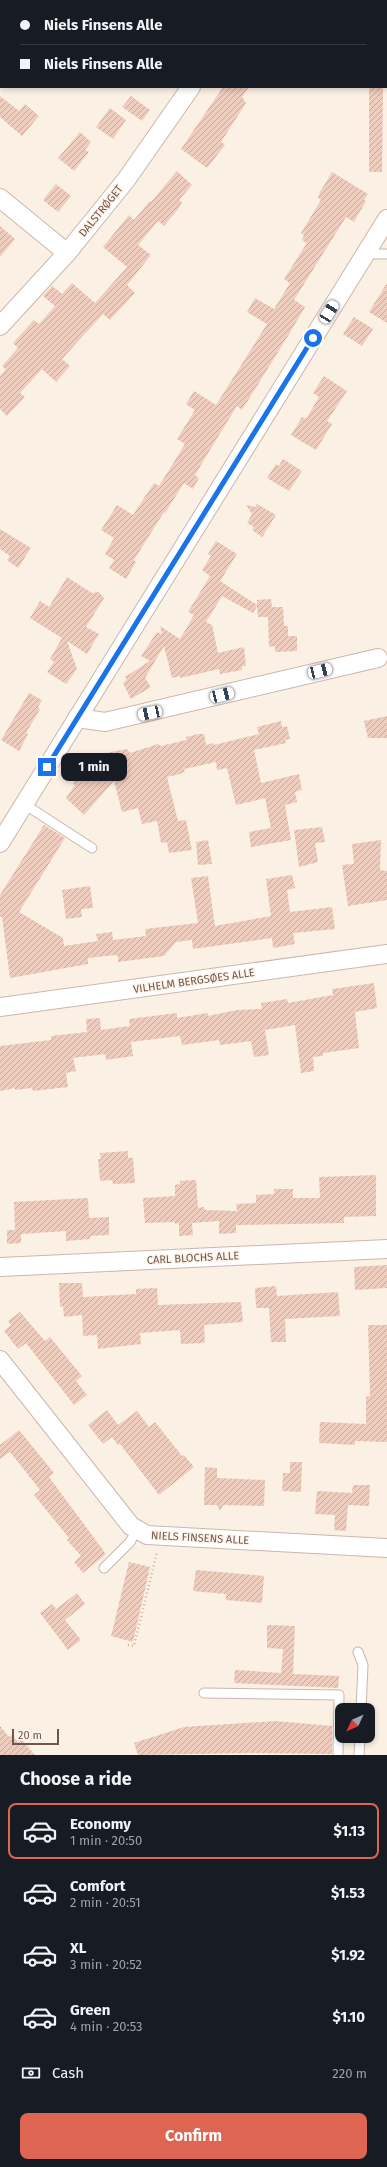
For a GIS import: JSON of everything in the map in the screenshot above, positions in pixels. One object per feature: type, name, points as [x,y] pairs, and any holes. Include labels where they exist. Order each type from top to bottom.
[{"type":"street","name":"DALSTRØGET","points":[[0,326],[67,253],[126,180],[190,88]]},
{"type":"street","points":[[0,198],[67,253]]},
{"type":"street","points":[[0,843],[386,221]]},
{"type":"street","points":[[77,718],[105,722],[378,658]]},
{"type":"street","name":"VILHELM BERGSØES ALLE","points":[[0,1007],[387,954]]},
{"type":"street","name":"CARL BLOCHS ALLE","points":[[0,1267],[387,1249]]},
{"type":"street","name":"NIELS FINSENS ALLE","points":[[0,1360],[131,1526],[147,1535],[387,1548]]},
{"type":"lane","points":[[365,254],[387,254]]},
{"type":"lane","points":[[24,804],[92,848]]},
{"type":"lane","points":[[104,1568],[130,1542],[137,1530]]},
{"type":"lane","points":[[358,1652],[363,1665],[361,1703]]},
{"type":"lane","points":[[204,1693],[339,1695],[338,1755]]},
{"type":"lane","points":[[359,1755],[360,1743]]},
{"type":"path","points":[[128,1645],[134,1646],[156,1555],[158,1536]]},
{"type":"building","points":[[222,88],[248,88],[242,97],[246,103],[221,142],[225,145],[207,168],[181,149]]},
{"type":"building","points":[[369,88],[383,88],[382,172],[369,172]]},
{"type":"building","points":[[0,96],[19,111],[25,104],[39,116],[22,136],[0,117]]},
{"type":"building","points":[[131,96],[150,110],[142,121],[122,107]]},
{"type":"building","points":[[110,108],[126,120],[113,139],[96,127]]},
{"type":"building","points":[[80,132],[91,142],[85,150],[89,152],[74,171],[58,158]]},
{"type":"building","points":[[177,171],[192,185],[179,200],[182,202],[179,208],[164,226],[158,221],[138,245],[151,255],[127,285],[135,293],[110,320],[103,314],[62,359],[70,366],[56,382],[42,369],[20,393],[25,397],[7,416],[0,409],[0,376],[6,369],[2,366],[18,348],[13,343],[34,320],[39,324],[55,306],[43,296],[52,286],[62,294],[72,283],[95,303],[127,267],[103,247],[129,215],[134,220]]},
{"type":"building","points":[[332,172],[368,194],[364,200],[366,201],[354,222],[346,217],[294,300],[305,307],[242,410],[237,406],[216,440],[195,475],[199,478],[193,489],[184,483],[134,560],[136,562],[126,579],[109,568],[114,560],[105,554],[114,538],[101,530],[117,505],[133,515],[154,483],[159,486],[185,444],[177,439],[195,410],[186,404],[194,391],[216,405],[267,324],[247,312],[255,298],[274,309],[290,283],[284,279],[307,243],[302,240],[304,235],[301,233],[321,200],[318,198],[320,192]]},
{"type":"building","points":[[56,184],[71,196],[58,212],[43,200]]},
{"type":"building","points":[[0,226],[15,239],[0,257]]},
{"type":"building","points":[[387,283],[387,323],[369,312]]},
{"type":"building","points":[[354,317],[373,329],[362,346],[343,334]]},
{"type":"building","points":[[324,376],[347,391],[327,421],[332,424],[316,450],[291,435],[302,417],[306,419],[319,397],[313,393]]},
{"type":"building","points":[[283,459],[302,471],[289,491],[267,478],[276,464],[279,466]]},
{"type":"building","points":[[257,504],[276,515],[262,537],[252,530],[254,527],[247,523],[252,514],[246,505],[256,507]]},
{"type":"building","points":[[0,529],[31,548],[18,568],[7,560],[10,556],[0,549]]},
{"type":"building","points":[[216,541],[237,554],[220,581],[257,605],[257,600],[271,599],[272,607],[283,607],[284,626],[288,626],[288,636],[297,636],[297,651],[275,652],[275,646],[269,647],[268,617],[258,617],[257,606],[253,613],[222,596],[206,622],[212,625],[218,653],[244,647],[246,666],[242,666],[242,670],[220,674],[219,669],[180,678],[180,676],[172,678],[164,646],[145,678],[151,687],[131,699],[123,683],[127,680],[125,677],[150,661],[141,656],[157,632],[162,634],[160,626],[180,639],[194,615],[188,612],[210,576],[202,570],[211,556],[208,554]]},
{"type":"building","points":[[67,577],[92,593],[99,592],[104,598],[86,627],[99,634],[87,654],[67,641],[77,669],[66,684],[47,672],[54,662],[50,659],[62,638],[30,618],[40,601],[49,607]]},
{"type":"building","points":[[29,693],[42,700],[38,707],[40,709],[26,733],[28,734],[19,751],[1,740]]},
{"type":"building","points":[[387,716],[387,738],[368,738],[364,721]]},
{"type":"building","points":[[281,721],[282,727],[287,726],[290,739],[285,740],[286,743],[254,750],[261,783],[299,774],[302,790],[295,792],[297,802],[285,805],[291,840],[251,847],[249,832],[271,828],[265,798],[236,805],[227,768],[217,770],[216,762],[184,769],[185,771],[180,774],[167,777],[178,821],[186,820],[192,850],[169,853],[167,842],[161,843],[157,821],[142,824],[138,808],[122,812],[114,781],[84,815],[66,798],[75,785],[73,784],[83,766],[90,770],[92,766],[106,776],[101,754],[127,749],[130,753],[158,744],[161,746],[186,740],[187,742],[186,737],[199,734],[204,734],[206,745],[214,743],[214,745],[259,734],[257,727]]},
{"type":"building","points":[[44,825],[65,838],[19,912],[63,938],[64,946],[98,941],[96,934],[112,932],[113,940],[146,936],[145,929],[198,923],[191,878],[208,876],[215,926],[271,916],[266,879],[292,875],[295,888],[287,890],[290,912],[332,907],[335,929],[293,933],[295,944],[273,948],[272,938],[193,949],[192,940],[176,942],[164,956],[118,962],[118,956],[115,955],[88,958],[88,964],[10,978],[2,917],[0,917],[0,895]]},
{"type":"building","points":[[322,827],[325,842],[315,843],[318,862],[299,867],[294,830]]},
{"type":"building","points":[[208,840],[212,864],[198,865],[196,842]]},
{"type":"building","points":[[381,840],[380,870],[387,871],[387,900],[348,906],[342,865],[354,864],[352,844]]},
{"type":"building","points":[[90,886],[93,908],[81,909],[82,917],[66,919],[62,890]]},
{"type":"building","points":[[374,983],[377,1008],[355,1012],[359,1048],[323,1053],[323,1056],[313,1057],[314,1071],[301,1073],[295,1025],[265,1030],[269,1055],[254,1057],[251,1041],[220,1045],[219,1040],[182,1045],[180,1036],[131,1042],[133,1056],[106,1060],[105,1054],[73,1058],[76,1071],[66,1073],[68,1087],[33,1091],[32,1088],[15,1090],[15,1088],[0,1091],[0,1046],[51,1040],[51,1036],[87,1032],[86,1019],[100,1018],[101,1030],[130,1026],[129,1019],[177,1013],[177,1018],[208,1013],[208,1016],[237,1010],[262,1009],[261,1003],[287,999],[288,1003],[333,995],[332,989]]},
{"type":"building","points":[[128,1151],[128,1158],[133,1158],[135,1183],[113,1184],[112,1180],[100,1181],[98,1159],[101,1159],[100,1153]]},
{"type":"building","points":[[376,1175],[376,1216],[344,1217],[344,1223],[236,1225],[236,1233],[219,1234],[219,1221],[192,1223],[193,1235],[179,1236],[179,1223],[145,1223],[143,1198],[175,1196],[175,1185],[180,1184],[180,1181],[196,1180],[198,1208],[204,1207],[205,1210],[237,1211],[236,1204],[256,1203],[256,1195],[274,1194],[274,1189],[293,1189],[293,1198],[320,1198],[319,1177]]},
{"type":"building","points":[[88,1198],[89,1218],[109,1217],[109,1235],[90,1236],[90,1239],[66,1241],[66,1231],[21,1234],[21,1243],[7,1244],[7,1230],[15,1230],[14,1202]]},
{"type":"building","points":[[387,1265],[387,1288],[355,1290],[354,1267]]},
{"type":"building","points":[[59,1283],[82,1283],[83,1297],[136,1294],[136,1289],[157,1288],[158,1305],[241,1302],[243,1322],[204,1325],[205,1343],[181,1344],[180,1330],[140,1333],[141,1344],[98,1349],[97,1335],[83,1336],[82,1315],[64,1317],[63,1306],[60,1307]]},
{"type":"building","points":[[276,1286],[277,1296],[338,1292],[340,1316],[285,1319],[286,1342],[271,1342],[269,1308],[256,1308],[255,1288]]},
{"type":"building","points":[[20,1312],[45,1341],[50,1337],[82,1376],[76,1381],[87,1395],[74,1405],[26,1343],[18,1349],[4,1331],[11,1325],[8,1321]]},
{"type":"building","points":[[368,1325],[387,1325],[387,1442],[355,1441],[355,1445],[319,1443],[320,1422],[366,1424],[366,1397],[370,1396]]},
{"type":"building","points":[[107,1410],[118,1425],[137,1411],[149,1427],[155,1422],[182,1456],[184,1455],[194,1467],[159,1495],[120,1444],[118,1445],[112,1437],[103,1444],[88,1425]]},
{"type":"building","points":[[19,1430],[54,1473],[49,1477],[106,1554],[83,1573],[74,1562],[81,1556],[67,1540],[69,1538],[34,1495],[40,1490],[10,1452],[0,1459],[0,1445]]},
{"type":"building","points":[[290,1462],[302,1462],[301,1492],[282,1491],[283,1473],[290,1473]]},
{"type":"building","points":[[205,1467],[217,1468],[217,1478],[265,1480],[264,1506],[223,1505],[220,1511],[217,1505],[204,1505]]},
{"type":"building","points":[[353,1485],[370,1485],[369,1506],[348,1505],[346,1531],[334,1530],[335,1515],[315,1514],[317,1491],[352,1493]]},
{"type":"building","points":[[129,1562],[150,1567],[133,1642],[111,1636]]},
{"type":"building","points":[[196,1570],[264,1576],[262,1603],[226,1600],[226,1594],[193,1591]]},
{"type":"building","points":[[77,1593],[85,1604],[65,1620],[81,1640],[68,1650],[40,1613],[52,1604],[56,1609]]},
{"type":"building","points":[[267,1625],[295,1626],[293,1674],[339,1676],[338,1688],[234,1683],[235,1670],[281,1673],[283,1649],[267,1648]]},
{"type":"building","points":[[276,1721],[332,1726],[332,1754],[248,1753],[138,1755],[134,1743],[184,1727]]},
{"type":"building","points":[[0,1726],[9,1737],[12,1735],[18,1742],[21,1739],[35,1755],[0,1755]]},
{"type":"route","points":[[47,767],[313,338]]}]
